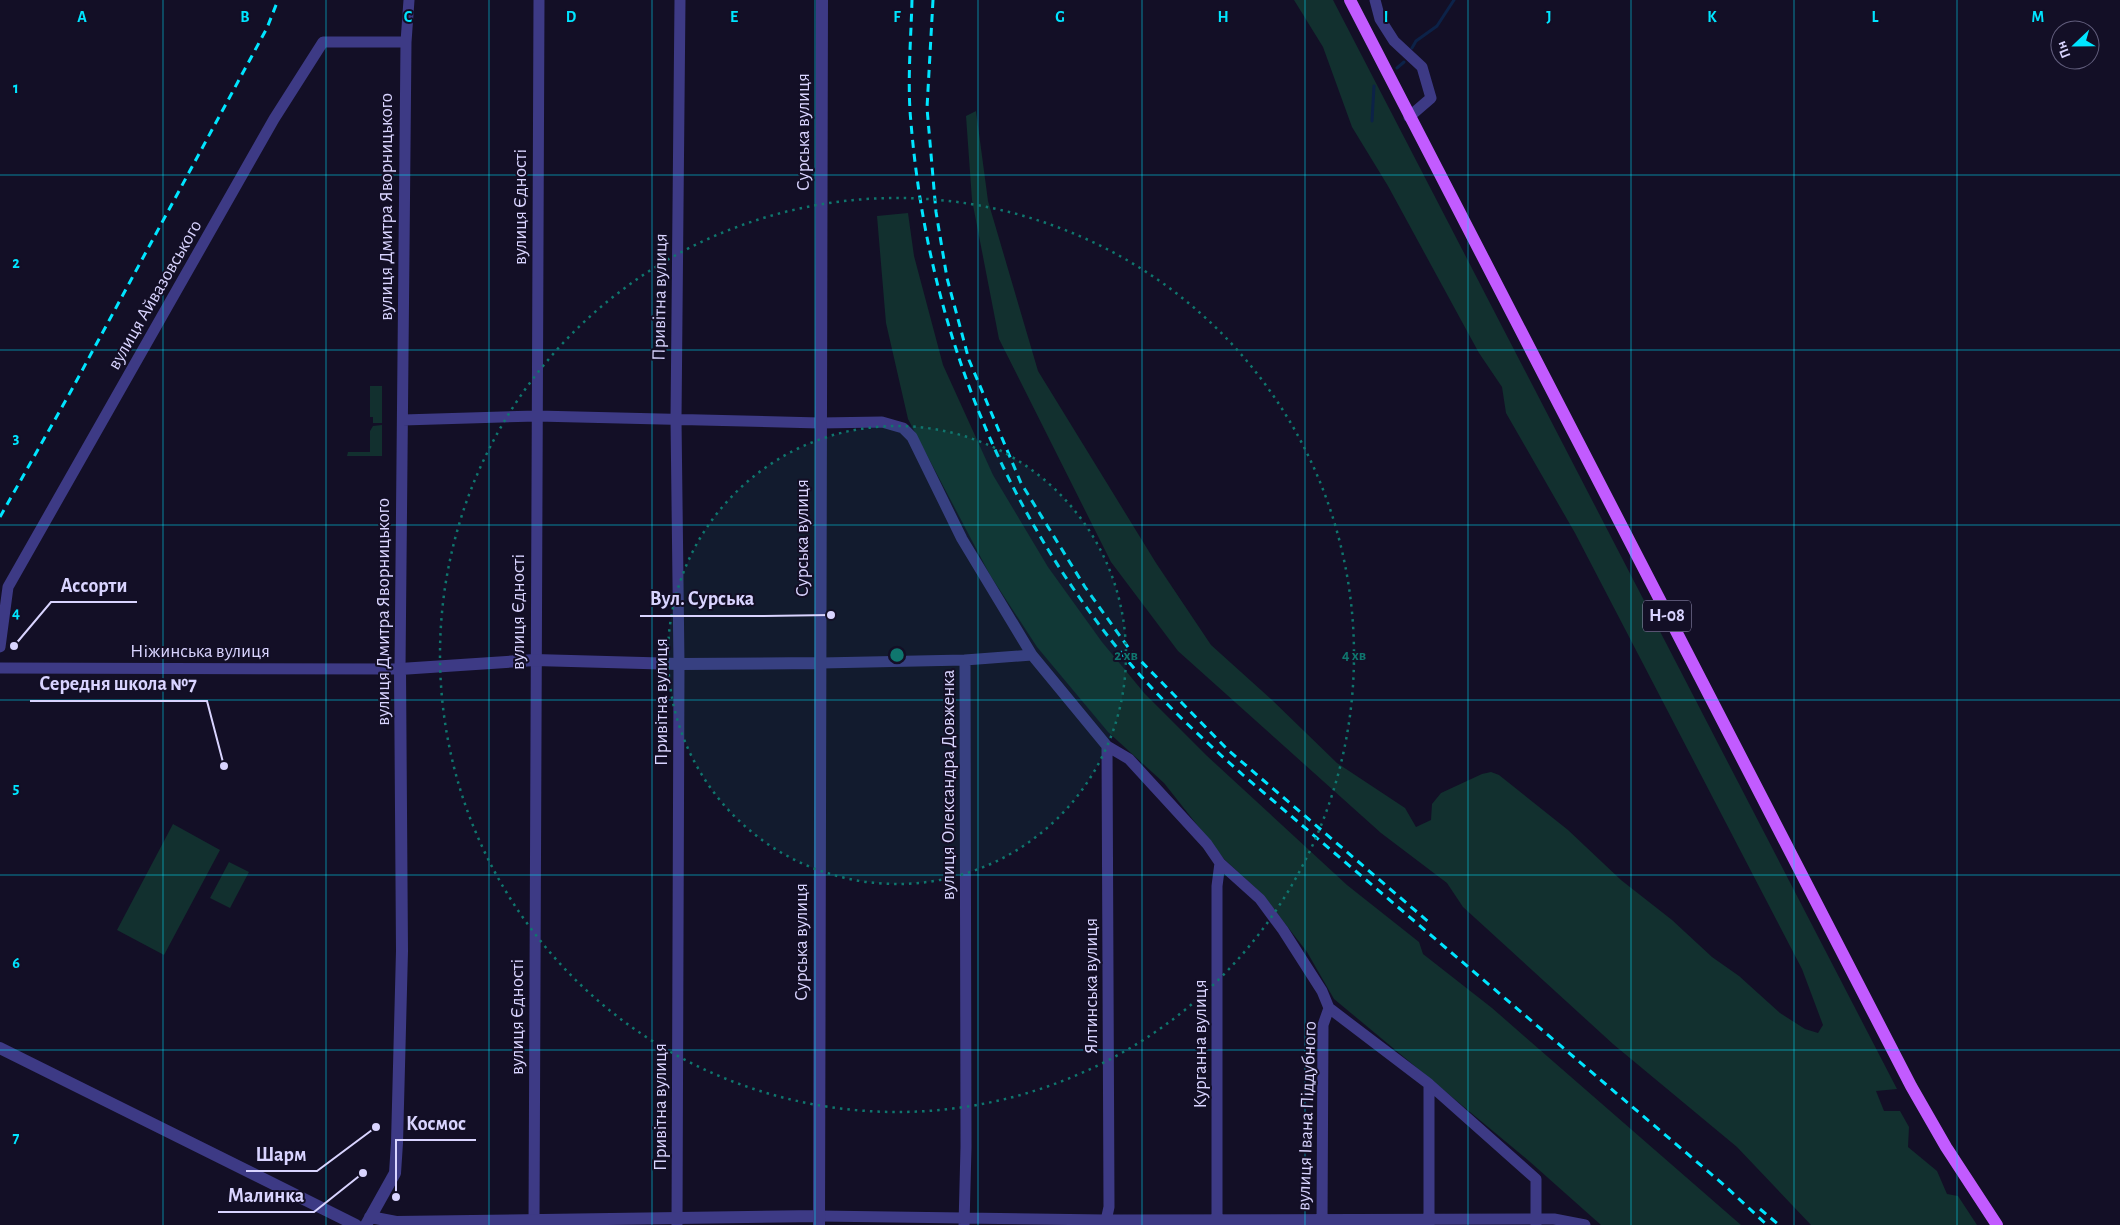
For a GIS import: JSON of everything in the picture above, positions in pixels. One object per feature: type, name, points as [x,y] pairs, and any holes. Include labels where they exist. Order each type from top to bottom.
[{"type":"main road","name":"Н-08","points":[[1350,0],[1911,1086],[1946,1147],[1997,1225]]},
{"type":"street","name":"вулиця Дмитра Яворницького","points":[[368,1221],[395,1172],[399,1113],[402,951],[400,669],[406,42],[409,0]]},
{"type":"street","name":"вулиця Єдності","points":[[534,1223],[539,0]]},
{"type":"street","name":"Привітна вулиця","points":[[677,1222],[679,664],[676,420],[680,0]]},
{"type":"street","name":"Сурська вулиця","points":[[819,1220],[822,0]]},
{"type":"street","points":[[1375,0],[1380,19],[1394,42],[1422,67],[1426,76],[1431,98],[1409,117]]},
{"type":"street","name":"вулиця Айвазовського","points":[[0,647],[8,587],[274,119],[323,42],[406,42]]},
{"type":"street","points":[[403,420],[537,416],[820,423],[882,422],[903,428],[912,437],[962,539],[1032,654],[1108,746],[1129,759],[1207,844],[1220,863],[1266,907],[1316,983],[1329,1008],[1430,1084],[1536,1179],[1536,1223]]},
{"type":"street","name":"вулиця Олександра Довженка","points":[[963,1221],[966,1146],[965,660],[1032,654]]},
{"type":"street","points":[[400,669],[535,660],[679,664],[821,664],[965,660]]},
{"type":"street","name":"Ніжинська вулиця","points":[[0,668],[400,669]]},
{"type":"street","name":"Ялтинська вулиця","points":[[1105,1222],[1109,1207],[1108,746]]},
{"type":"street","name":"Курганна вулиця","points":[[1217,1222],[1217,886],[1220,863]]},
{"type":"street","name":"вулиця Івана Піддубного","points":[[1322,1222],[1323,1025],[1329,1008]]},
{"type":"street","points":[[0,1048],[356,1225]]},
{"type":"street","points":[[1429,1223],[1430,1084]]},
{"type":"street","points":[[368,1221],[534,1223],[819,1220],[1536,1223],[1554,1219],[1585,1225]]},
{"type":"green space","points":[[1294,0],[1333,0],[1897,1089],[1876,1091],[1884,1111],[1900,1111],[1909,1127],[1908,1147],[1937,1171],[1947,1194],[1958,1196],[1977,1225],[1811,1225],[1737,1147],[1613,1044],[1463,907],[1447,883],[1381,833],[1178,651],[1111,562],[999,339],[972,200],[966,116],[976,111],[988,201],[1038,371],[1156,563],[1211,645],[1272,700],[1337,763],[1405,808],[1416,827],[1431,820],[1432,804],[1441,793],[1482,774],[1491,772],[1499,775],[1568,830],[1621,880],[1672,920],[1712,957],[1739,976],[1780,1013],[1805,1029],[1818,1033],[1823,1025],[1802,969],[1575,533],[1506,413],[1502,387],[1479,353],[1388,186],[1352,127],[1323,47]]},
{"type":"green space","points":[[908,213],[914,256],[943,365],[993,475],[1048,567],[1102,642],[1145,694],[1206,755],[1347,885],[1419,942],[1423,954],[1492,1008],[1741,1225],[1601,1225],[1529,1161],[1334,999],[1307,952],[1262,894],[1224,859],[1164,783],[1108,732],[1037,647],[990,575],[908,419],[886,323],[877,216]]},
{"type":"green space","points":[[370,386],[382,386],[382,423],[373,423],[373,417],[370,417]]},
{"type":"green space","points":[[382,425],[382,456],[347,456],[348,452],[370,452],[370,431],[373,426]]},
{"type":"green space","points":[[173,824],[220,850],[164,955],[117,930]]},
{"type":"green space","points":[[229,862],[249,872],[230,908],[210,898]]},
{"type":"waterway","points":[[1412,48],[1416,41],[1437,26],[1454,0]]},
{"type":"waterway","points":[[1397,68],[1404,62]]},
{"type":"waterway","points":[[1372,121],[1374,86]]},
{"type":"railway","points":[[0,517],[71,391],[267,28],[278,0]]},
{"type":"railway","points":[[912,0],[909,77],[910,108],[920,199],[935,273],[955,346],[981,416],[1012,485],[1049,551],[1091,614],[1151,687],[1243,775],[1724,1185],[1767,1225]]},
{"type":"railway","points":[[933,0],[927,108],[936,212],[947,278],[969,360],[1021,483],[1085,587],[1130,650],[1228,750],[1431,924]]},
{"type":"railway","points":[[1760,1209],[1779,1225]]},
{"type":"place","name":"Вул. Сурська","points":[[831,615]]},
{"type":"place","name":"Ассорти","points":[[14,646]]},
{"type":"place","name":"Середня школа №7","points":[[224,766]]},
{"type":"place","name":"Шарм","points":[[376,1127]]},
{"type":"place","name":"Малинка","points":[[363,1173]]},
{"type":"place","name":"Космос","points":[[396,1197]]}]
